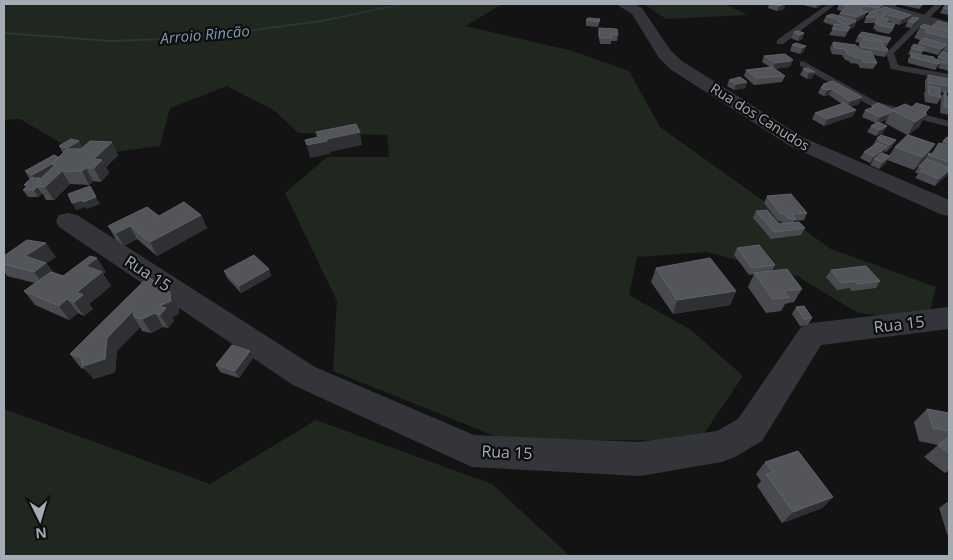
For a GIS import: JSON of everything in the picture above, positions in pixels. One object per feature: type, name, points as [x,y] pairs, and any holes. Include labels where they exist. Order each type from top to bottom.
[{"type":"street","name":"Rua dos Canudos","points":[[623,4],[637,11],[665,54],[676,65],[797,142],[949,209]]},
{"type":"street","points":[[874,4],[949,27]]},
{"type":"street","name":"Rua 15","points":[[68,221],[304,376],[472,451],[640,459],[722,446],[750,430],[812,335],[949,318]]},
{"type":"lane","points":[[780,42],[832,4]]},
{"type":"lane","points":[[939,4],[890,53],[894,67],[949,77]]},
{"type":"lane","points":[[802,64],[874,104],[949,124]]},
{"type":"shaded area","points":[[4,4],[503,4],[465,26],[573,51],[629,71],[660,127],[831,249],[936,287],[929,315],[891,317],[858,313],[797,276],[707,252],[637,257],[629,295],[691,330],[743,376],[699,441],[502,439],[333,371],[337,301],[285,193],[327,157],[389,157],[387,135],[298,133],[275,111],[227,86],[170,108],[160,146],[83,156],[20,119],[4,120]]},
{"type":"shaded area","points":[[644,4],[725,4],[747,15],[666,19]]},
{"type":"shaded area","points":[[4,409],[210,484],[316,420],[492,484],[570,556],[4,556]]},
{"type":"building","points":[[839,4],[885,4],[878,8],[864,6],[860,10],[867,12],[857,17],[840,13],[848,6]]},
{"type":"building","points":[[946,4],[949,5],[949,9],[943,8]]},
{"type":"building","points":[[885,7],[911,15],[902,19],[885,14],[882,15],[885,15],[882,18],[889,19],[886,22],[895,24],[892,28],[875,23],[878,18],[866,17],[871,12]]},
{"type":"building","points":[[832,14],[856,21],[848,25],[826,16]]},
{"type":"building","points":[[913,17],[919,18],[914,23],[908,21]]},
{"type":"building","points":[[588,18],[600,19],[599,22],[586,20]]},
{"type":"building","points":[[938,21],[949,24],[949,30],[931,27]]},
{"type":"building","points":[[835,24],[850,27],[848,31],[832,29]]},
{"type":"building","points":[[923,24],[949,31],[949,38],[925,32],[928,29],[920,27]]},
{"type":"building","points":[[599,28],[617,29],[618,35],[611,35],[612,38],[600,38]]},
{"type":"building","points":[[794,32],[804,33],[800,35]]},
{"type":"building","points":[[862,32],[891,38],[888,42],[858,36]]},
{"type":"building","points":[[924,38],[947,45],[941,49],[919,43]]},
{"type":"building","points":[[863,39],[883,42],[883,47],[887,48],[888,51],[861,47],[860,42],[863,42]]},
{"type":"building","points":[[833,42],[856,45],[859,51],[871,52],[877,63],[863,62],[861,58],[847,54],[845,49],[835,48]]},
{"type":"building","points":[[796,43],[806,46],[802,48],[792,45]]},
{"type":"building","points":[[914,44],[925,48],[922,51],[911,48]]},
{"type":"building","points":[[943,51],[949,53],[949,64],[941,62],[943,58],[938,57]]},
{"type":"building","points":[[911,53],[934,57],[934,59],[939,60],[939,64],[911,57]]},
{"type":"building","points":[[785,54],[793,60],[775,63],[764,56]]},
{"type":"building","points":[[772,67],[785,76],[756,78],[746,70]]},
{"type":"building","points":[[808,68],[815,72],[803,69]]},
{"type":"building","points":[[928,75],[949,79],[949,86],[928,83]]},
{"type":"building","points":[[740,77],[747,82],[736,84],[729,80]]},
{"type":"building","points":[[833,81],[862,97],[850,101],[832,89],[827,90],[821,87],[826,85],[823,84]]},
{"type":"building","points":[[928,86],[939,88],[941,97],[929,95]]},
{"type":"building","points":[[945,91],[949,99],[949,108],[944,106]]},
{"type":"building","points":[[844,103],[856,110],[827,119],[815,113]]},
{"type":"building","points":[[878,103],[893,110],[880,117],[865,110],[874,107],[872,106]]},
{"type":"building","points":[[916,103],[930,107],[925,113],[927,114],[915,122],[892,110],[905,104],[912,107]]},
{"type":"building","points":[[878,122],[887,126],[880,130],[871,126]]},
{"type":"building","points":[[356,124],[360,132],[307,145],[305,140],[318,137],[316,132]]},
{"type":"building","points":[[881,135],[896,140],[890,145],[879,141],[881,139],[877,138]]},
{"type":"building","points":[[908,135],[935,144],[923,157],[895,147]]},
{"type":"building","points":[[947,137],[949,138],[949,143],[943,141]]},
{"type":"building","points":[[71,139],[79,141],[67,148],[59,146]]},
{"type":"building","points":[[90,141],[112,142],[94,159],[102,160],[94,168],[86,168],[82,171],[62,171],[45,187],[38,186],[41,183],[36,183],[56,164],[52,164],[67,149],[81,149]]},
{"type":"building","points":[[877,143],[887,147],[874,156],[864,152]]},
{"type":"building","points":[[939,143],[949,146],[949,162],[928,155],[929,153],[932,154]]},
{"type":"building","points":[[881,153],[890,156],[883,162],[874,159]]},
{"type":"building","points":[[54,155],[58,157],[52,164],[32,175],[25,171]]},
{"type":"building","points":[[927,159],[949,168],[949,170],[939,179],[920,171],[924,168],[919,166]]},
{"type":"building","points":[[31,178],[40,178],[36,183],[38,187],[34,190],[23,190],[28,185],[24,185]]},
{"type":"building","points":[[90,186],[96,197],[83,202],[82,200],[72,203],[68,194]]},
{"type":"building","points":[[791,194],[807,213],[792,214],[796,219],[789,219],[784,214],[781,214],[767,196]]},
{"type":"building","points":[[184,202],[201,215],[150,242],[130,226],[116,233],[108,226],[147,207],[159,216]]},
{"type":"building","points":[[767,210],[779,224],[799,222],[805,228],[774,232],[756,211]]},
{"type":"building","points":[[27,240],[46,243],[25,256],[46,263],[34,272],[4,264],[4,256]]},
{"type":"building","points":[[759,245],[775,265],[752,268],[737,248]]},
{"type":"building","points":[[254,255],[269,269],[239,286],[224,271]]},
{"type":"building","points":[[90,256],[97,258],[86,266],[102,272],[77,292],[83,295],[74,302],[67,299],[59,306],[24,291],[51,272],[63,276]]},
{"type":"building","points":[[710,258],[736,291],[677,300],[656,268]]},
{"type":"building","points":[[866,266],[880,281],[857,284],[854,281],[841,283],[831,270]]},
{"type":"building","points":[[787,269],[802,289],[784,291],[789,297],[773,299],[754,273]]},
{"type":"building","points":[[148,277],[162,286],[159,289],[170,292],[171,301],[159,306],[166,308],[160,315],[155,313],[142,319],[134,317],[133,311],[107,338],[105,359],[83,366],[81,357],[70,354]]},
{"type":"building","points":[[804,306],[812,318],[804,319],[796,307]]},
{"type":"building","points":[[232,345],[250,351],[235,371],[216,365]]},
{"type":"building","points":[[927,409],[949,413],[949,431],[933,428]]},
{"type":"building","points":[[949,437],[949,453],[938,445]]},
{"type":"building","points":[[798,451],[833,497],[793,512],[766,474],[773,472],[765,462]]},
{"type":"waterway","name":"Arroio Rincão","points":[[4,33],[111,41],[193,38],[322,21],[404,4]]}]
